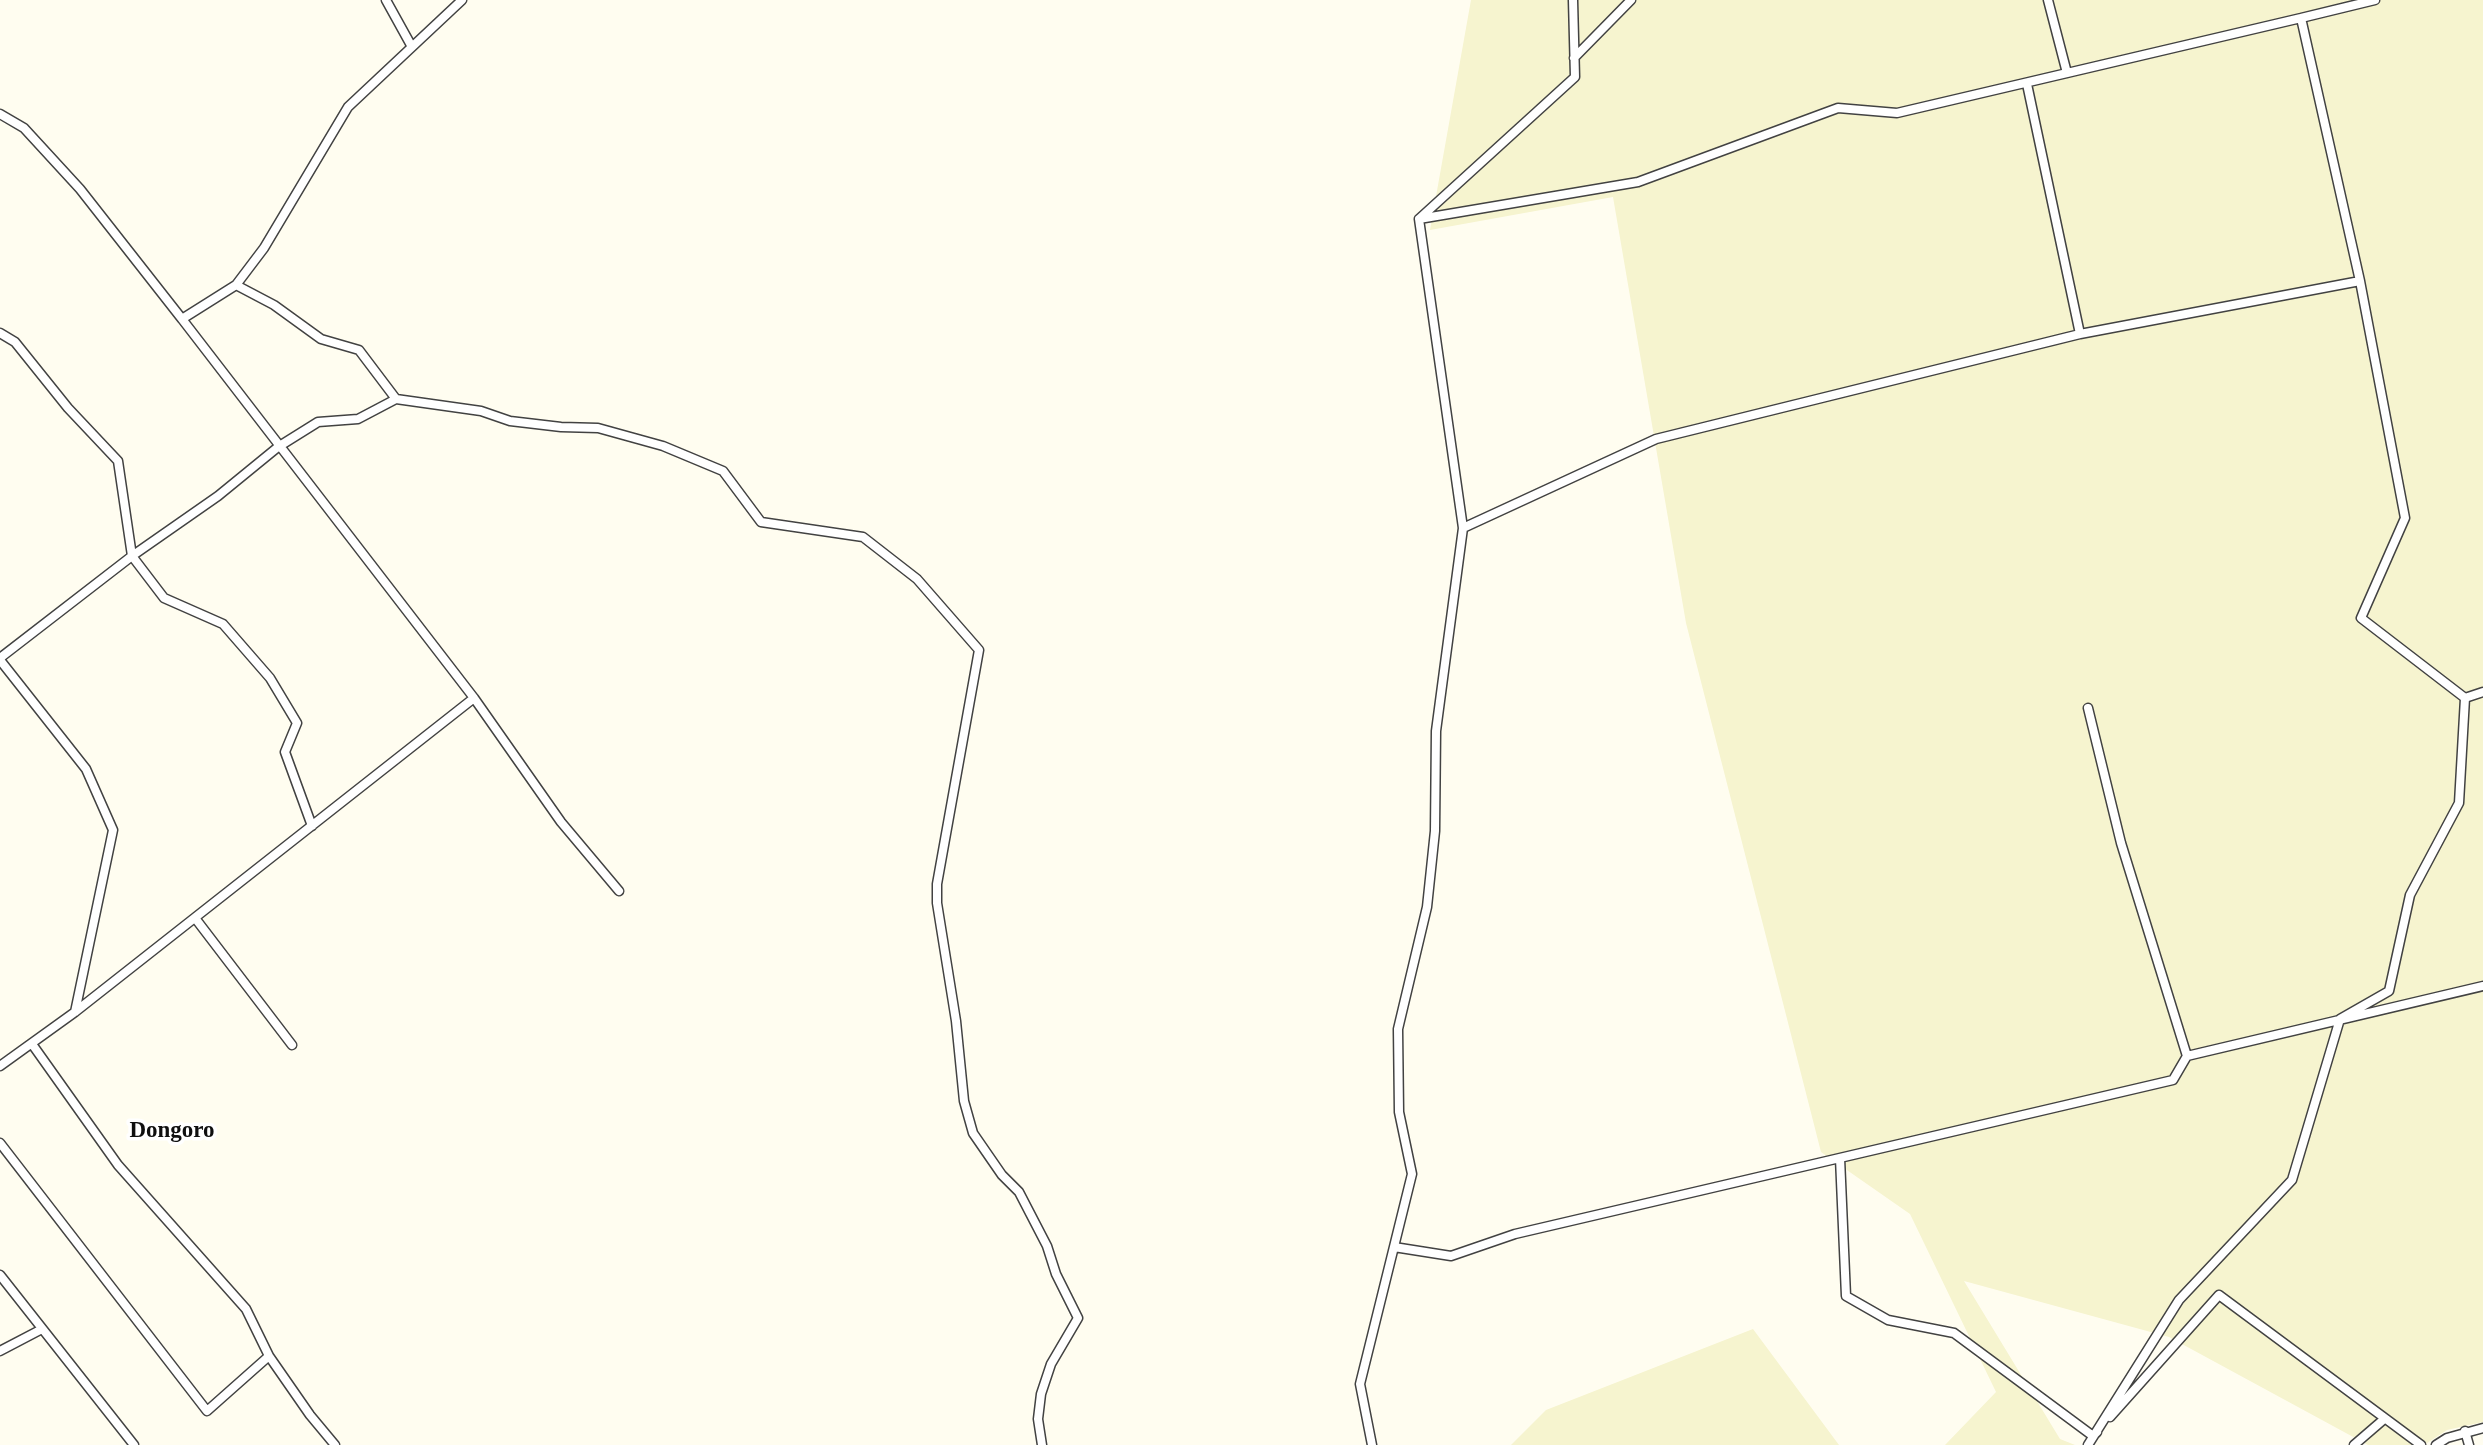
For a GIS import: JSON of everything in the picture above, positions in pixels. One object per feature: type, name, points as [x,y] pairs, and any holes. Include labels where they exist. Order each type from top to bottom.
[{"type":"street","points":[[386,0],[412,47]]},
{"type":"street","points":[[182,319],[236,285],[264,248],[348,107],[462,0]]},
{"type":"street","points":[[1419,219],[1574,77],[1573,0]]},
{"type":"street","points":[[1574,58],[1631,0]]},
{"type":"street","points":[[2048,0],[2067,73]]},
{"type":"street","points":[[1419,219],[1637,182],[1838,107],[1897,113],[2375,0]]},
{"type":"street","points":[[2301,18],[2360,281],[2405,518],[2361,618],[2465,698]]},
{"type":"street","points":[[2027,84],[2080,334]]},
{"type":"street","points":[[0,116],[24,128],[80,189],[474,698],[561,822],[618,891]]},
{"type":"street","points":[[1371,1445],[1360,1384],[1412,1174],[1399,1112],[1398,1029],[1427,907],[1435,831],[1436,731],[1463,528],[1419,219]]},
{"type":"street","points":[[1463,528],[1657,439],[2080,334],[2360,281]]},
{"type":"street","points":[[236,285],[274,305],[321,338],[359,350],[396,399]]},
{"type":"street","points":[[0,333],[15,342],[68,408],[118,461],[132,556],[164,598],[223,624],[270,678],[297,723],[285,752],[312,826]]},
{"type":"street","points":[[75,1012],[113,830],[86,769],[0,659],[132,556],[218,496],[278,447],[318,422],[358,419],[396,399],[481,411],[510,421],[561,428],[598,428],[663,446],[723,471],[761,522],[863,537],[873,543],[917,579],[979,650],[937,884],[937,903],[956,1021],[964,1101],[973,1133],[1002,1175],[1019,1192],[1047,1246],[1056,1274],[1078,1318],[1051,1364],[1041,1394],[1038,1419],[1042,1445]]},
{"type":"street","points":[[2465,698],[2483,692]]},
{"type":"street","points":[[0,1066],[75,1012],[474,698]]},
{"type":"street","points":[[2088,1445],[2179,1300],[2292,1180],[2340,1019],[2389,991],[2410,895],[2459,803],[2465,698]]},
{"type":"street","points":[[2088,708],[2122,843],[2187,1056]]},
{"type":"street","points":[[195,918],[292,1045]]},
{"type":"street","points":[[1394,1247],[1451,1256],[1515,1234],[2172,1080],[2187,1056],[2483,986]]},
{"type":"street","points":[[32,1044],[118,1165],[246,1309],[269,1356],[310,1416],[335,1445]]},
{"type":"street","points":[[0,1143],[207,1411],[269,1356]]},
{"type":"street","points":[[1840,1158],[1846,1296],[1888,1320],[1954,1333],[2094,1436]]},
{"type":"street","points":[[0,1275],[134,1445]]},
{"type":"street","points":[[2094,1436],[2218,1295],[2421,1445]]},
{"type":"street","points":[[0,1352],[43,1329]]},
{"type":"street","points":[[2354,1445],[2383,1419]]},
{"type":"street","points":[[2437,1445],[2465,1431],[2483,1427]]},
{"type":"street","points":[[2465,1431],[2469,1445]]},
{"type":"shaded area","points":[[1471,0],[2483,0],[2483,1422],[2447,1430],[2424,1445],[2368,1445],[2169,1337],[1964,1281],[2060,1439],[2075,1445],[1945,1445],[1996,1392],[1910,1214],[1821,1152],[1686,623],[1613,197],[1430,230]]},
{"type":"shaded area","points":[[1753,1329],[1839,1445],[1511,1445],[1546,1410]]},
{"type":"district","name":"Dongoro","points":[[172,1131]]}]
